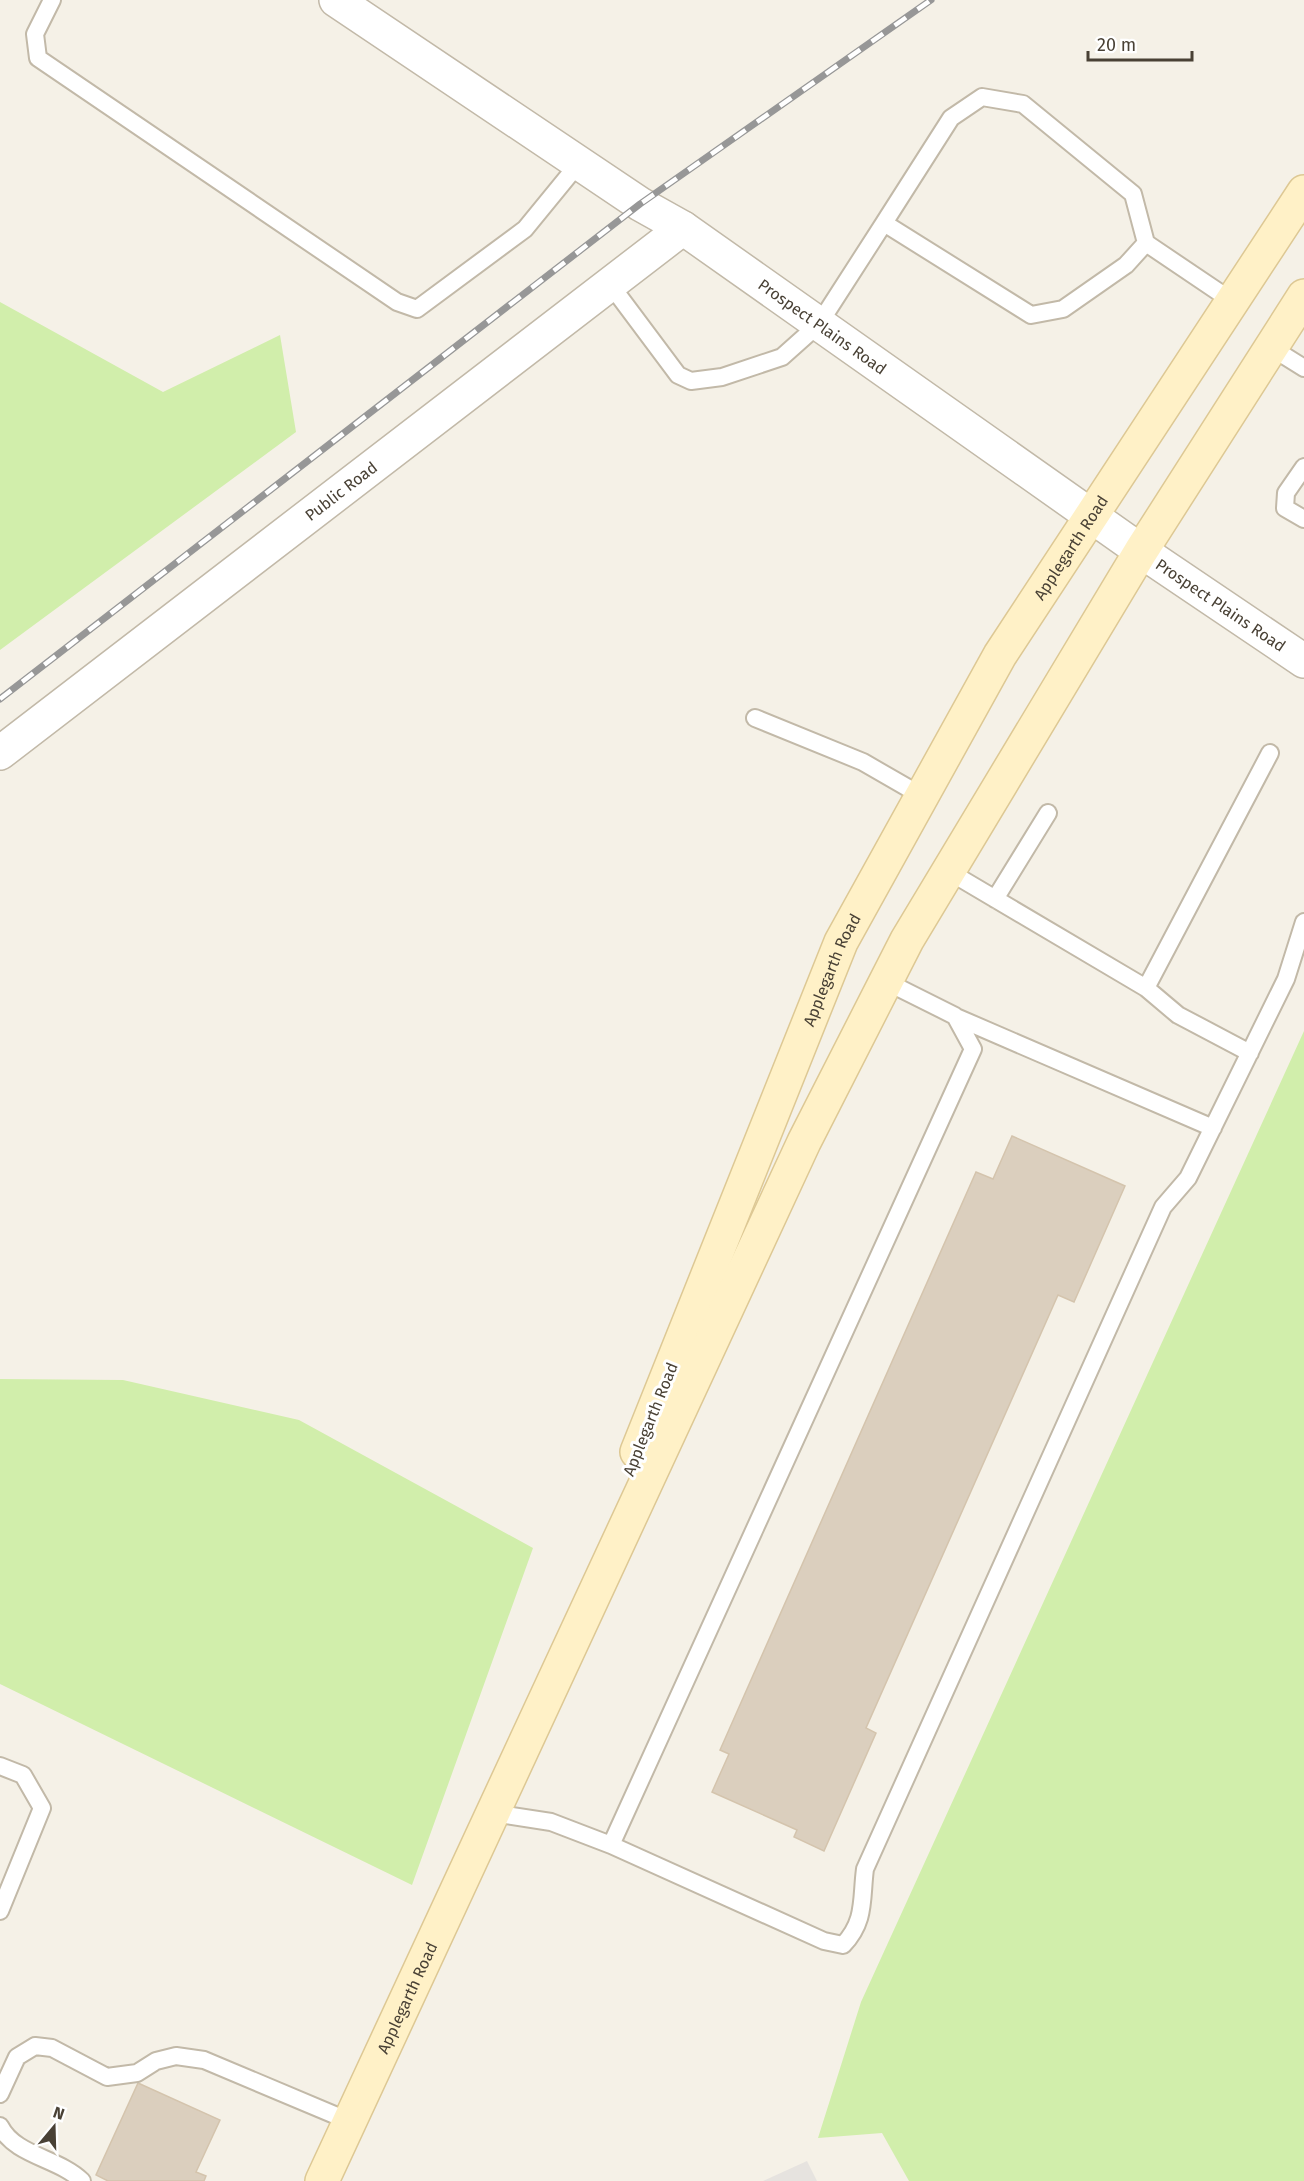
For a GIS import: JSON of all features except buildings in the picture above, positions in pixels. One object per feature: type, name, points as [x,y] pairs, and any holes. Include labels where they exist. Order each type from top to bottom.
[{"type":"main road","name":"Applegarth Road","points":[[492,1813],[841,942],[1000,656],[1304,192]]},
{"type":"main road","name":"Applegarth Road","points":[[322,2181],[804,1142],[885,981],[948,871],[1142,551],[1304,296]]},
{"type":"street","name":"Prospect Plains Road","points":[[336,0],[640,204],[683,228],[1142,551],[1304,661]]},
{"type":"street","name":"Public Road","points":[[0,753],[683,228]]},
{"type":"lane","points":[[52,0],[35,34],[38,58],[397,302],[417,309],[525,229],[579,163]]},
{"type":"lane","points":[[610,284],[678,375],[691,381],[722,377],[782,357],[819,324],[951,118],[982,97],[1023,104],[1133,194],[1146,243],[1232,301]]},
{"type":"lane","points":[[884,223],[1031,315],[1063,309],[1126,265],[1146,243]]},
{"type":"lane","points":[[1272,348],[1304,368]]},
{"type":"lane","points":[[1304,467],[1286,493],[1285,508],[1304,519]]},
{"type":"lane","points":[[755,718],[863,762],[922,796]]},
{"type":"lane","points":[[1146,988],[1270,753]]},
{"type":"lane","points":[[995,899],[1048,813]]},
{"type":"lane","points":[[948,871],[1146,988],[1178,1015],[1250,1053]]},
{"type":"lane","points":[[492,1813],[551,1822],[611,1845],[824,1941],[843,1945],[853,1934],[861,1918],[865,1869],[1163,1207],[1188,1178],[1213,1128],[1286,979],[1304,922]]},
{"type":"lane","points":[[885,981],[955,1016],[1213,1128]]},
{"type":"lane","points":[[611,1845],[973,1049],[955,1016]]},
{"type":"lane","points":[[0,1766],[23,1775],[42,1808],[0,1911]]},
{"type":"lane","points":[[0,2094],[17,2057],[34,2046],[52,2048],[107,2078],[137,2073],[156,2061],[176,2056],[204,2060],[349,2121]]},
{"type":"lane","points":[[0,2126],[4,2134],[31,2153],[72,2172],[82,2181]]},
{"type":"green space","points":[[0,302],[163,392],[280,335],[296,432],[0,650]]},
{"type":"green space","points":[[1304,1031],[1304,2181],[909,2181],[882,2133],[818,2138],[861,2002]]},
{"type":"green space","points":[[0,1379],[123,1380],[299,1420],[533,1548],[412,1885],[0,1684]]},
{"type":"shaded area","points":[[807,2161],[817,2181],[763,2181]]},
{"type":"railway","points":[[0,699],[640,204],[931,0]]}]
